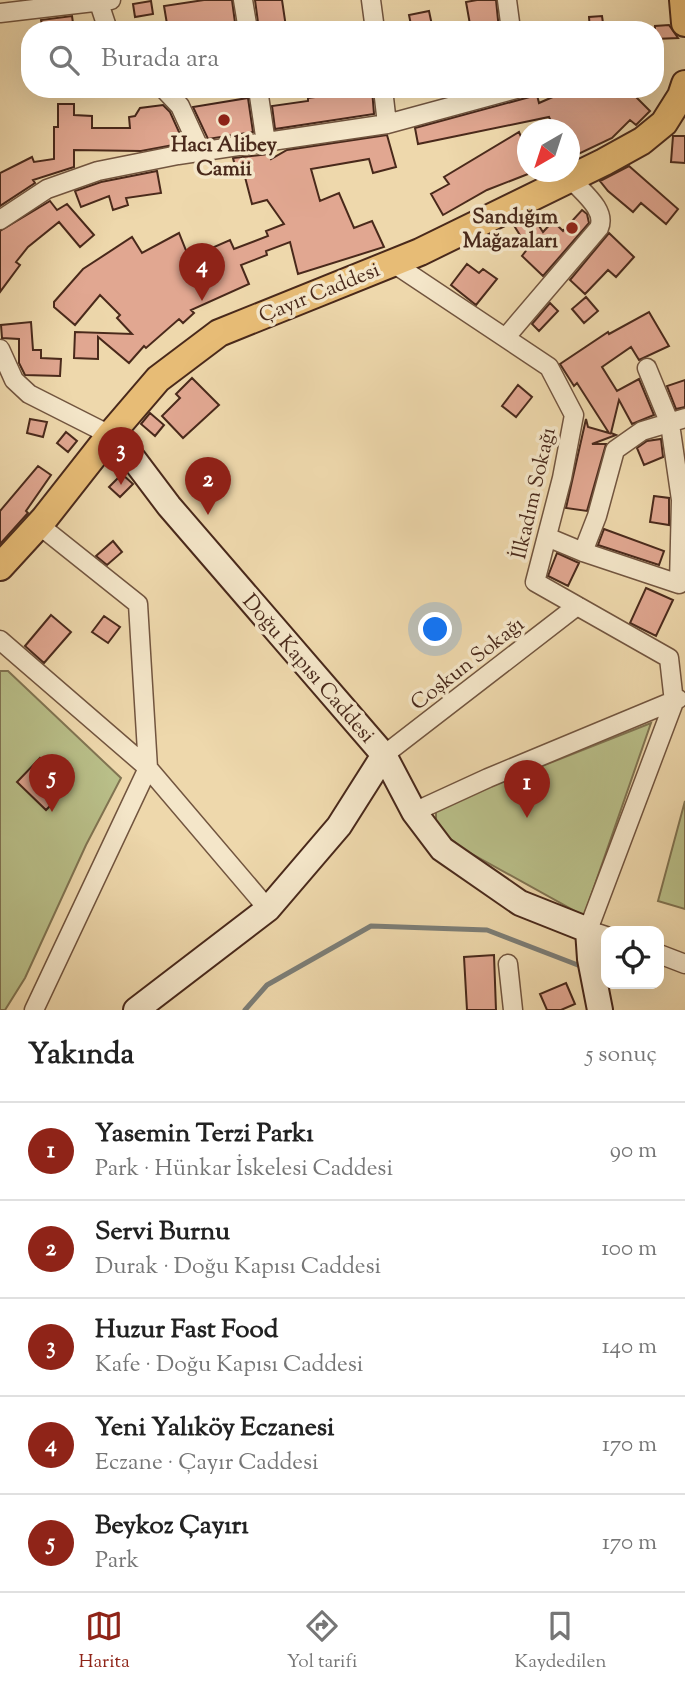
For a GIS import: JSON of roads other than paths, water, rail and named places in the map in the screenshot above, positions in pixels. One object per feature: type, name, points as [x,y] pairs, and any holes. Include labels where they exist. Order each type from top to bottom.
[{"type":"main road","points":[[684,0],[685,23]]},
{"type":"main road","name":"Çayır Caddesi","points":[[580,174],[642,141],[664,123],[681,96],[685,83]]},
{"type":"main road","name":"Çayır Caddesi","points":[[0,566],[39,525],[158,379],[219,333],[420,253],[565,182]]},
{"type":"street","points":[[243,0],[246,21]]},
{"type":"street","points":[[371,0],[374,21]]},
{"type":"street","points":[[506,0],[510,21]]},
{"type":"street","points":[[0,13],[102,1],[106,21]]},
{"type":"street","points":[[172,98],[180,106],[201,152]]},
{"type":"street","points":[[260,98],[267,143]]},
{"type":"street","points":[[384,98],[387,124]]},
{"type":"street","points":[[0,220],[47,189],[98,171],[201,152],[387,124],[483,98]]},
{"type":"street","points":[[506,337],[599,228],[602,221],[600,212],[574,182]]},
{"type":"street","name":"İlkadım Sokağı","points":[[393,262],[549,367],[574,415],[562,478],[536,582],[669,658],[679,698]]},
{"type":"street","points":[[0,349],[14,380],[29,394],[110,436]]},
{"type":"street","points":[[547,537],[679,584],[681,500],[677,421],[647,368]]},
{"type":"street","points":[[583,552],[597,516],[615,450],[642,431],[677,421]]},
{"type":"street","name":"Doğu Kapısı Caddesi","points":[[110,436],[132,457],[169,506],[384,755],[339,826],[268,909],[136,1010]]},
{"type":"street","points":[[34,1010],[148,768],[138,604],[39,525]]},
{"type":"street","name":"Coşkun Sokağı","points":[[384,755],[577,606]]},
{"type":"street","points":[[0,640],[148,768],[268,909]]},
{"type":"street","points":[[414,811],[679,698]]},
{"type":"street","points":[[598,999],[590,959],[679,698]]},
{"type":"street","points":[[384,755],[414,811],[442,849],[520,903],[597,933]]},
{"type":"street","points":[[664,956],[685,964]]},
{"type":"street","points":[[508,964],[513,1010]]},
{"type":"waterway","points":[[245,1010],[267,985],[371,926],[487,930],[583,967]]},
{"type":"place","name":"Hacı Alibey Camii","points":[[224,120]]},
{"type":"place","name":"Sandığım Mağazaları","points":[[572,228]]},
{"type":"place","name":"Yeni Yalıköy Eczanesi","points":[[202,301]]},
{"type":"place","name":"Huzur Fast Food","points":[[121,485]]},
{"type":"place","name":"Servi Burnu","points":[[208,515]]},
{"type":"place","name":"Beykoz Çayırı","points":[[52,812]]},
{"type":"place","name":"Yasemin Terzi Parkı","points":[[527,818]]}]
